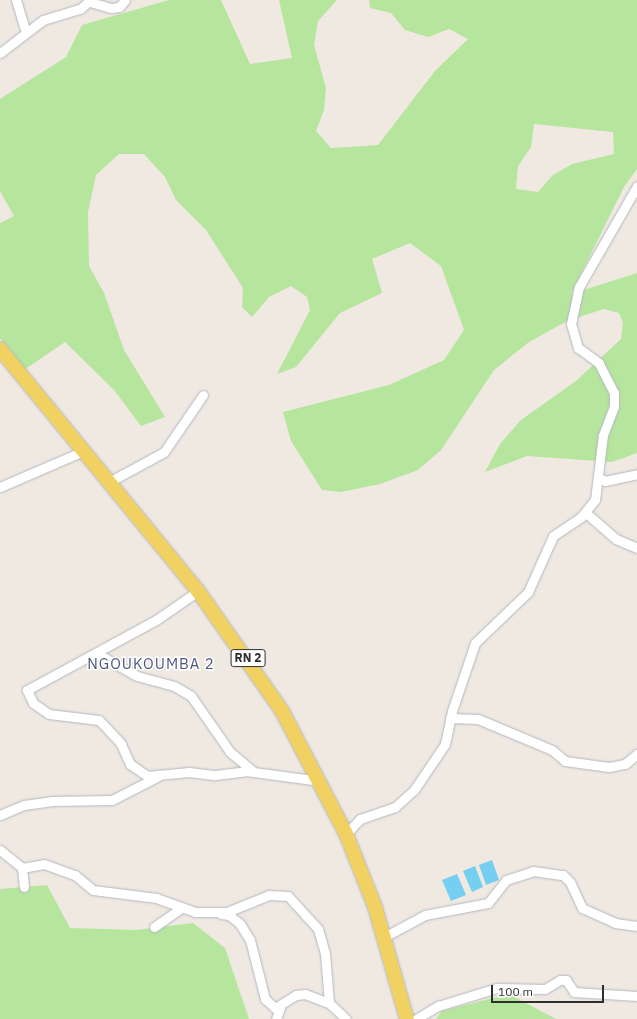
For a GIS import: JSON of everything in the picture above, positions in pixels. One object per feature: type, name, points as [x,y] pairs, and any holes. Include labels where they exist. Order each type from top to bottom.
[{"type":"main road","name":"RN 2","points":[[0,349],[81,452],[198,591],[282,711],[320,781],[346,834],[384,937],[407,1019]]},
{"type":"street","points":[[16,0],[26,32]]},
{"type":"street","points":[[0,53],[43,20],[80,9],[90,1],[111,8],[119,7],[125,0]]},
{"type":"street","points":[[346,834],[360,819],[395,807],[414,790],[445,744],[450,718],[475,643],[528,592],[553,536],[586,513],[595,500],[600,478],[603,435],[614,406],[614,393],[602,367],[578,348],[571,324],[579,287],[637,186]]},
{"type":"street","points":[[107,483],[164,452],[203,395]]},
{"type":"street","points":[[0,487],[81,452]]},
{"type":"street","points":[[600,478],[605,481],[637,474]]},
{"type":"street","points":[[586,513],[616,540],[637,548]]},
{"type":"street","points":[[198,591],[184,598],[162,617],[27,690],[28,694],[49,714],[99,720],[121,744],[130,764],[146,776],[157,777],[189,772],[216,775],[254,772],[320,781]]},
{"type":"street","points":[[96,653],[137,676],[174,686],[191,696],[230,752],[254,772]]},
{"type":"street","points":[[450,718],[478,720],[552,750],[565,761],[609,767],[625,764],[637,754]]},
{"type":"street","points":[[0,815],[24,805],[50,801],[112,800],[157,777]]},
{"type":"street","points":[[0,850],[22,868],[24,886]]},
{"type":"street","points":[[22,868],[44,864],[75,874],[93,890],[156,898],[181,908],[229,914],[240,924],[250,940],[265,999],[274,1008],[280,1008]]},
{"type":"street","points":[[384,937],[425,915],[488,903],[506,880],[532,871],[563,875],[570,882],[582,908],[615,923],[637,926]]},
{"type":"street","points":[[215,913],[239,909],[269,895],[288,896],[312,921],[322,938],[329,1003]]},
{"type":"street","points":[[154,927],[181,908]]},
{"type":"street","points":[[416,1019],[438,1006],[497,988],[545,989],[560,980],[566,980],[574,992],[637,996]]},
{"type":"street","points":[[276,1019],[280,1008],[296,995],[305,994],[329,1003],[346,1019]]},
{"type":"green space","points":[[169,0],[221,0],[250,64],[292,58],[279,0],[337,0],[318,21],[314,45],[326,88],[324,110],[316,131],[331,148],[378,145],[435,71],[468,39],[449,29],[428,37],[405,30],[391,13],[370,8],[369,0],[637,0],[637,169],[624,187],[571,294],[637,273],[637,453],[612,462],[527,456],[485,472],[500,444],[521,420],[576,381],[621,339],[623,322],[619,313],[604,309],[567,321],[529,342],[494,370],[441,450],[418,470],[380,484],[341,492],[322,490],[291,441],[283,412],[389,385],[444,360],[464,330],[441,266],[410,243],[372,259],[382,293],[340,313],[296,367],[277,374],[310,310],[307,297],[291,286],[269,297],[252,317],[242,307],[243,288],[206,230],[176,200],[165,177],[144,154],[119,154],[96,175],[88,212],[89,266],[104,293],[124,350],[165,417],[141,426],[114,390],[65,342],[24,370],[0,338],[0,223],[14,216],[0,191],[0,99],[66,57],[82,25]],"holes":[[[534,124],[613,132],[614,154],[572,164],[553,175],[538,192],[516,189],[518,166],[531,147]]]},
{"type":"green space","points":[[47,885],[70,928],[136,930],[193,923],[225,948],[249,1019],[0,1019],[0,889]]},
{"type":"green space","points":[[509,994],[556,1019],[436,1019],[442,1011]]},
{"type":"water","points":[[492,860],[499,880],[486,885],[479,865]]},
{"type":"water","points":[[475,866],[483,887],[472,892],[463,871]]},
{"type":"water","points":[[457,874],[466,895],[451,901],[442,880]]},
{"type":"district","name":"NGOUKOUMBA 2","points":[[151,664]]}]
